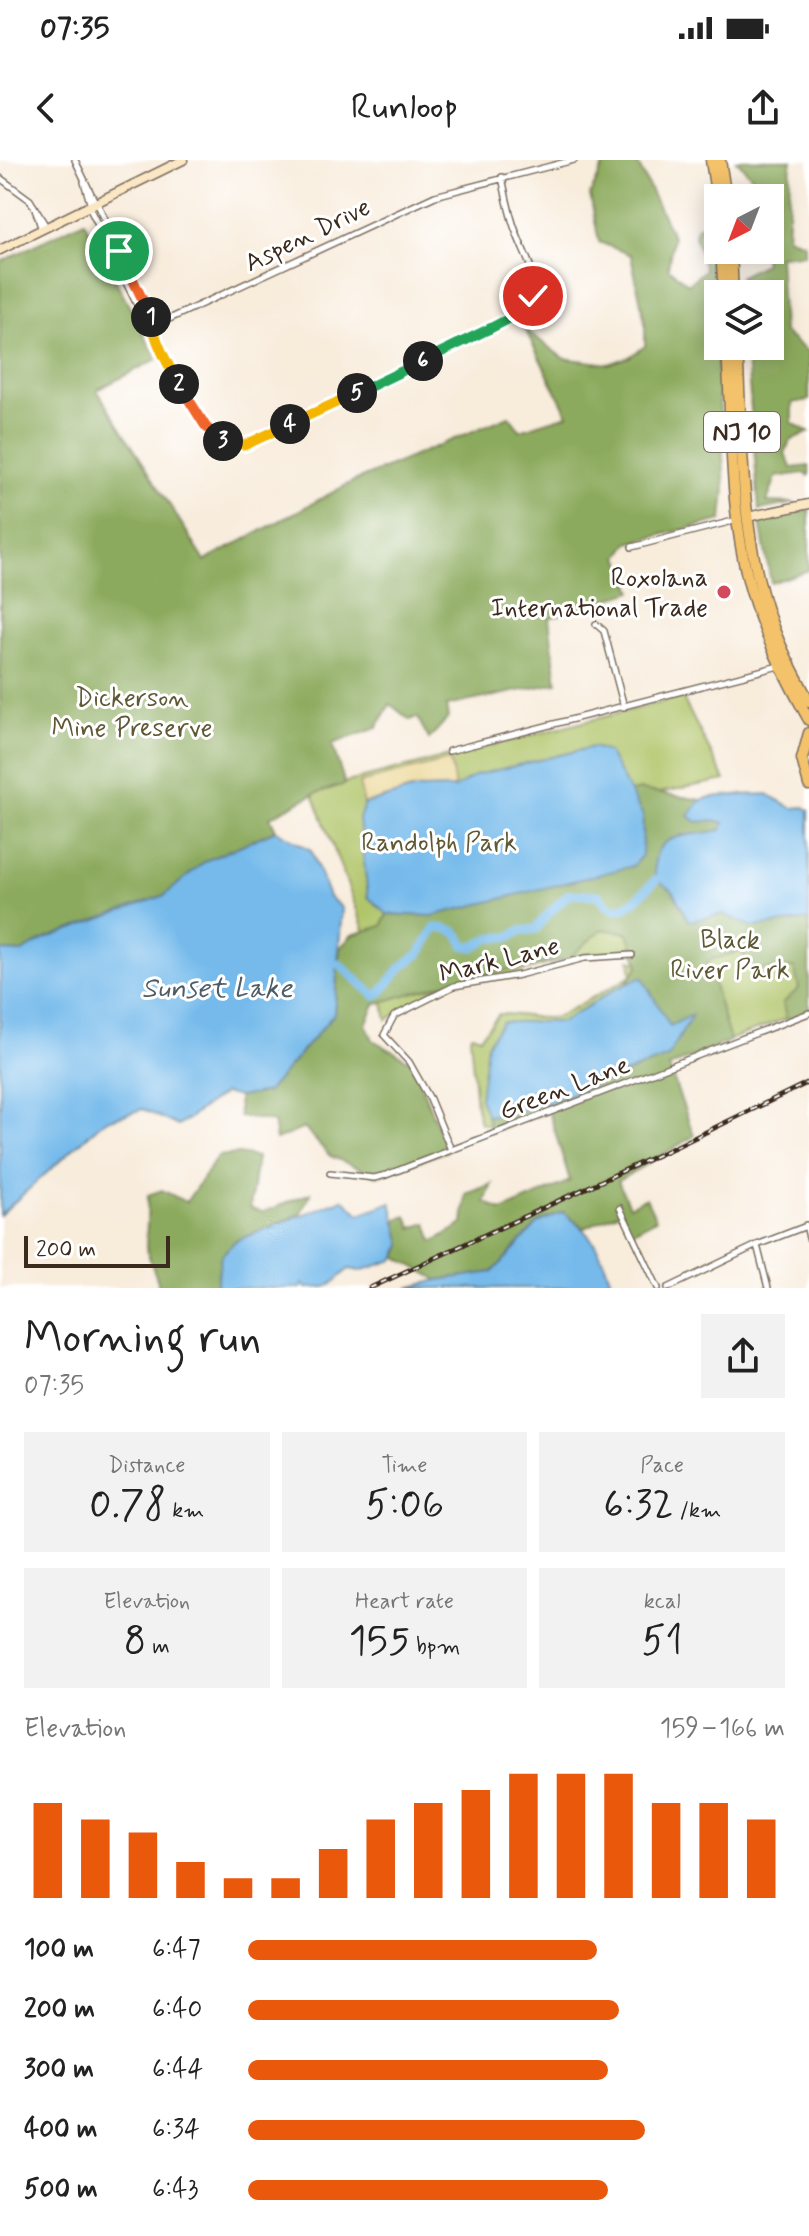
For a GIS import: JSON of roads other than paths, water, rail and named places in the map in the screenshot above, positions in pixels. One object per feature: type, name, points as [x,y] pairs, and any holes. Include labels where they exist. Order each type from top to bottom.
[{"type":"highway","points":[[711,160],[715,184]]},
{"type":"highway","points":[[720,160],[724,184]]},
{"type":"highway","name":"NJ 10","points":[[728,360],[751,589],[780,666],[809,720]]},
{"type":"highway","name":"NJ 10","points":[[737,360],[743,518],[766,609],[809,701]]},
{"type":"highway","points":[[809,733],[802,759],[809,784]]},
{"type":"street","points":[[75,160],[93,205],[150,313],[152,327],[173,373],[209,431],[218,439],[232,444],[251,443],[524,310],[533,296],[534,274],[516,232],[502,177]]},
{"type":"street","points":[[0,250],[183,160]]},
{"type":"street","name":"Aspen Drive","points":[[152,327],[411,205],[458,188],[574,160]]},
{"type":"street","points":[[0,178],[23,193],[34,205],[45,229]]},
{"type":"street","points":[[632,547],[809,504]]},
{"type":"street","points":[[596,624],[604,631],[624,707]]},
{"type":"street","points":[[449,751],[780,666]]},
{"type":"street","name":"Mark Lane","points":[[451,1150],[430,1099],[409,1062],[384,1035],[387,1024],[394,1016],[454,986],[519,975],[585,958],[632,955]]},
{"type":"street","name":"Green Lane","points":[[330,1173],[374,1178],[809,1013]]},
{"type":"street","points":[[620,1208],[658,1288]]},
{"type":"street","points":[[668,1288],[757,1245],[808,1225],[809,1238]]},
{"type":"street","points":[[757,1245],[768,1288]]},
{"type":"water","points":[[593,747],[608,752],[643,816],[642,855],[633,866],[432,916],[387,914],[368,897],[359,819],[364,804],[415,789],[455,788],[476,775]]},
{"type":"water","points":[[768,794],[792,808],[809,810],[809,920],[753,927],[723,914],[689,921],[672,890],[656,880],[657,852],[672,839],[721,830],[725,823],[715,820],[697,822],[689,816],[702,800]]},
{"type":"water","name":"Sunset Lake","points":[[276,830],[311,850],[329,897],[342,908],[334,1014],[267,1092],[238,1097],[224,1093],[178,1126],[143,1109],[104,1121],[0,1215],[0,951],[22,952],[45,939],[165,895],[205,861]]},
{"type":"water","points":[[642,977],[670,1026],[692,1015],[668,1057],[531,1109],[487,1116],[480,1098],[487,1044],[502,1022],[562,1022],[617,988]]},
{"type":"water","points":[[343,1199],[360,1214],[391,1202],[402,1245],[394,1260],[360,1271],[349,1269],[323,1287],[306,1288],[303,1284],[301,1288],[216,1288],[221,1256],[235,1241]]},
{"type":"water","points":[[563,1212],[596,1245],[613,1288],[408,1288],[493,1272],[538,1223]]},
{"type":"waterway","points":[[384,989],[401,967],[420,953],[435,928],[453,931],[464,945],[474,947],[489,938],[509,937],[520,931],[536,929],[569,894],[598,895],[610,907],[619,909],[631,903],[656,880]]},
{"type":"waterway","points":[[339,964],[375,996],[381,992]]},
{"type":"railway","points":[[370,1288],[809,1082]]},
{"type":"place","name":"Roxolana International Trade","points":[[724,592]]},
{"type":"park label","name":"Dickerson Mine Preserve","points":[[132,712]]},
{"type":"park label","name":"Randolph Park","points":[[439,842]]},
{"type":"park label","name":"Black River Park","points":[[730,954]]}]
